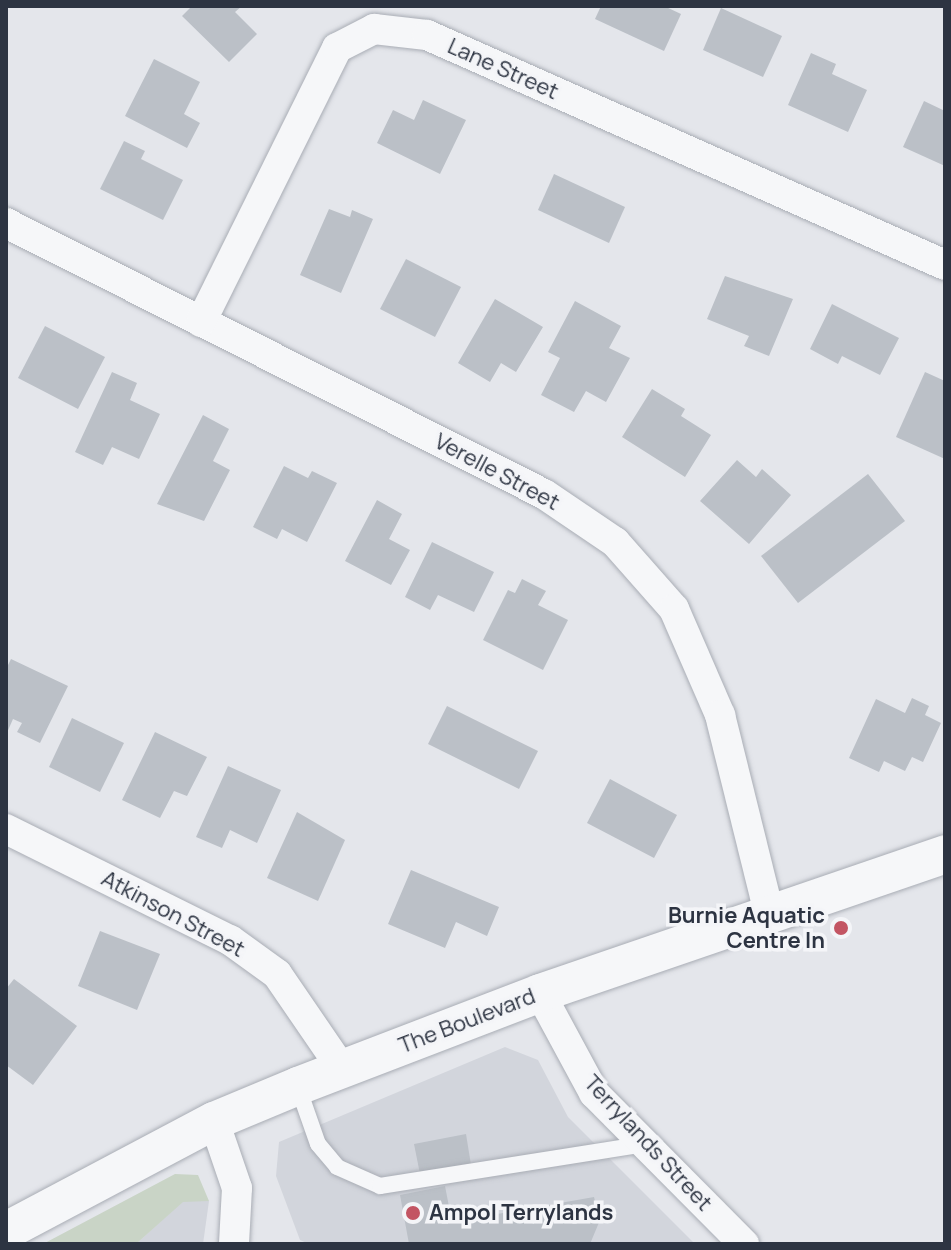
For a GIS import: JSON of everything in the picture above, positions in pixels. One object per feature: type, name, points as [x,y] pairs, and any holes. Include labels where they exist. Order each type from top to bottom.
[{"type":"street","name":"Lane Street","points":[[201,322],[337,48],[374,29],[427,35],[945,265]]},
{"type":"street","name":"Verelle Street","points":[[6,223],[544,494],[615,542],[674,609],[720,715],[770,917]]},
{"type":"street","name":"Atkinson Street","points":[[6,829],[230,940],[277,974],[342,1069]]},
{"type":"street","name":"The Boulevard","points":[[6,1231],[214,1121],[298,1086],[540,993],[770,917],[945,854]]},
{"type":"street","name":"Terrylands Street","points":[[540,993],[594,1093],[734,1241]]},
{"type":"street","points":[[214,1121],[237,1188],[234,1244]]},
{"type":"lane","points":[[298,1086],[318,1144],[337,1167],[380,1186],[645,1144]]},
{"type":"shaded area","points":[[505,1047],[538,1060],[568,1117],[695,1244],[309,1244],[300,1240],[276,1176],[279,1142]]},
{"type":"shaded area","points":[[183,1201],[209,1201],[203,1244],[136,1244]]},
{"type":"green space","points":[[175,1174],[198,1175],[209,1201],[183,1202],[136,1244],[43,1244]]},
{"type":"building","points":[[192,6],[242,6],[235,12],[257,34],[229,62],[182,16]]},
{"type":"building","points":[[601,6],[664,6],[681,14],[664,51],[595,19]]},
{"type":"building","points":[[721,8],[782,36],[763,77],[703,50]]},
{"type":"building","points":[[811,53],[836,64],[832,74],[867,90],[848,132],[788,105]]},
{"type":"building","points":[[154,59],[200,82],[184,114],[200,123],[187,148],[125,116]]},
{"type":"building","points":[[423,100],[466,120],[440,174],[377,143],[393,110],[414,120]]},
{"type":"building","points":[[924,101],[945,111],[945,166],[903,147]]},
{"type":"building","points":[[124,141],[145,151],[141,159],[183,180],[163,220],[100,189]]},
{"type":"building","points":[[554,174],[625,207],[609,243],[538,210]]},
{"type":"building","points":[[329,209],[350,217],[352,210],[373,219],[341,293],[300,275]]},
{"type":"building","points":[[406,259],[461,287],[435,337],[380,309]]},
{"type":"building","points":[[725,276],[793,299],[769,356],[744,346],[749,336],[707,319]]},
{"type":"building","points":[[495,299],[543,327],[516,372],[501,363],[490,382],[458,363]]},
{"type":"building","points":[[575,301],[621,326],[609,348],[630,358],[606,402],[586,391],[574,412],[541,395],[560,358],[548,352]]},
{"type":"building","points":[[832,304],[899,338],[880,375],[842,356],[838,364],[810,349]]},
{"type":"building","points":[[45,326],[105,357],[78,409],[18,378]]},
{"type":"building","points":[[112,372],[137,383],[130,400],[160,414],[139,459],[112,447],[103,465],[75,452]]},
{"type":"building","points":[[925,372],[945,381],[945,459],[896,437]]},
{"type":"building","points":[[652,389],[685,409],[681,416],[711,435],[685,477],[622,437]]},
{"type":"building","points":[[203,415],[229,429],[213,461],[230,470],[204,521],[157,504]]},
{"type":"building","points":[[737,460],[756,477],[762,469],[791,495],[749,544],[700,501]]},
{"type":"building","points":[[284,466],[308,478],[312,471],[337,483],[307,542],[282,529],[277,539],[253,527]]},
{"type":"building","points":[[868,474],[905,521],[798,603],[761,556]]},
{"type":"building","points":[[377,500],[402,514],[389,539],[410,550],[391,585],[345,561]]},
{"type":"building","points":[[432,542],[494,572],[474,612],[438,595],[430,610],[405,597]]},
{"type":"building","points":[[522,579],[546,591],[538,605],[568,620],[543,670],[483,640],[508,590],[515,593]]},
{"type":"building","points":[[11,659],[68,686],[40,743],[17,732],[22,723],[13,719],[6,735],[6,669]]},
{"type":"building","points":[[912,698],[929,706],[925,715],[941,723],[923,762],[912,757],[905,771],[884,761],[879,772],[849,758],[876,699],[905,713]]},
{"type":"building","points":[[447,706],[538,751],[519,789],[428,744]]},
{"type":"building","points":[[72,718],[124,743],[100,792],[49,767]]},
{"type":"building","points":[[155,732],[207,757],[187,796],[174,791],[160,818],[122,800]]},
{"type":"building","points":[[228,766],[281,790],[257,843],[230,830],[222,848],[196,837]]},
{"type":"building","points":[[610,779],[677,815],[654,858],[587,823]]},
{"type":"building","points":[[297,812],[345,840],[318,901],[267,878]]},
{"type":"building","points":[[411,870],[499,907],[487,936],[456,922],[445,948],[388,924]]},
{"type":"building","points":[[100,931],[160,954],[137,1010],[78,986]]},
{"type":"building","points":[[14,979],[77,1026],[33,1085],[6,1065],[6,989]]},
{"type":"building","points":[[466,1134],[471,1165],[420,1174],[414,1144]]},
{"type":"building","points":[[445,1186],[452,1222],[594,1197],[600,1220],[590,1244],[409,1244],[400,1195]]},
{"type":"place","name":"Burnie Aquatic Centre In","points":[[841,928]]},
{"type":"place","name":"Ampol Terrylands","points":[[413,1213]]}]
